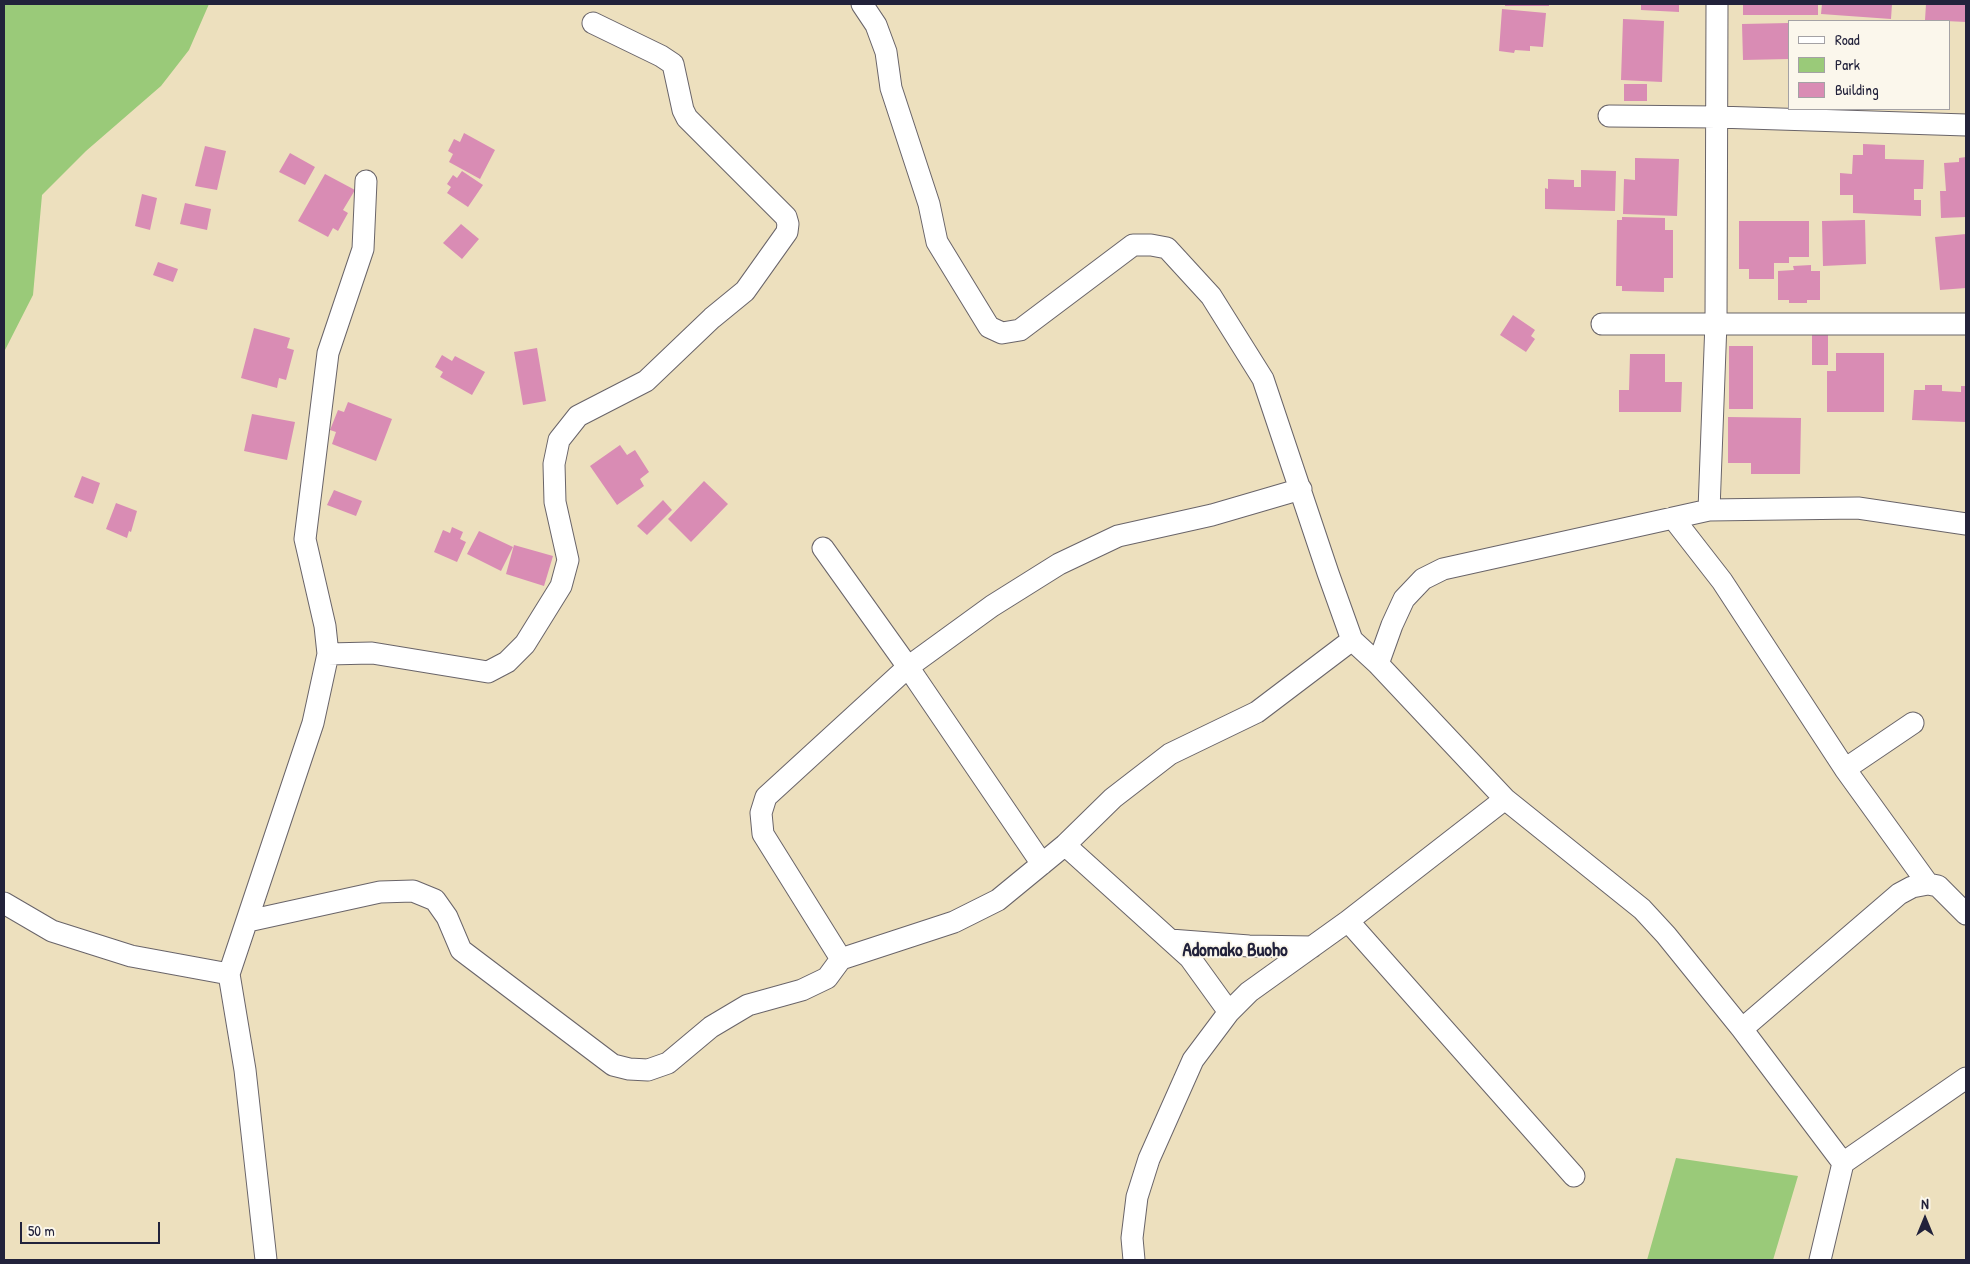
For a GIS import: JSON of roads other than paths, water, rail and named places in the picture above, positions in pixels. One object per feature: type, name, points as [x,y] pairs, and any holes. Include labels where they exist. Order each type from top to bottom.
[{"type":"street","points":[[862,4],[876,25],[886,52],[891,88],[929,204],[937,242],[989,327],[1002,333],[1020,330],[1133,245],[1151,245],[1167,248],[1210,296],[1263,379],[1352,640],[1378,664],[1504,800],[1642,909],[1666,935],[1742,1029],[1843,1163]]},
{"type":"street","points":[[1709,510],[1716,322],[1716,4]]},
{"type":"street","points":[[328,654],[372,653],[488,672],[507,662],[525,644],[561,586],[568,560],[555,502],[554,464],[559,440],[578,416],[646,381],[712,318],[745,291],[786,232],[788,224],[786,217],[687,118],[683,110],[673,64],[661,56],[593,23]]},
{"type":"street","points":[[1609,116],[1717,117],[1966,125]]},
{"type":"street","points":[[266,1260],[245,1070],[230,974],[312,723],[328,654],[324,626],[305,539],[328,353],[363,249],[366,181]]},
{"type":"street","points":[[1602,324],[1716,322],[1966,324]]},
{"type":"street","points":[[841,959],[763,834],[761,813],[766,797],[908,667],[992,606],[1059,564],[1118,536],[1212,515],[1301,489]]},
{"type":"street","points":[[1378,664],[1404,599],[1423,579],[1443,569],[1709,510],[1858,508],[1946,519],[1966,524]]},
{"type":"street","points":[[1674,518],[1722,581],[1845,769],[1928,884]]},
{"type":"street","points":[[823,548],[908,667],[1042,864]]},
{"type":"street","points":[[248,921],[380,892],[414,891],[435,900],[447,917],[461,950],[613,1064],[648,1070],[668,1063],[711,1028],[748,1005],[802,990],[827,978],[841,959],[954,922],[998,900],[1065,845],[1113,798],[1170,754],[1257,712],[1352,640]]},
{"type":"street","points":[[1845,769],[1913,724]]},
{"type":"street","points":[[1134,1260],[1132,1238],[1137,1197],[1149,1159],[1193,1060],[1229,1012],[1250,992],[1348,921],[1504,800]]},
{"type":"street","points":[[1065,845],[1190,958],[1229,1012]]},
{"type":"street","points":[[1742,1029],[1899,894],[1912,887],[1928,884],[1938,886],[1966,914]]},
{"type":"street","points":[[4,903],[52,931],[131,956],[230,974]]},
{"type":"street","points":[[1348,921],[1574,1176]]},
{"type":"street","points":[[1170,940],[1312,948]]},
{"type":"street","points":[[1820,1260],[1843,1163],[1966,1078]]},
{"type":"district","name":"Adomako Buoho","points":[[1235,951]]}]
